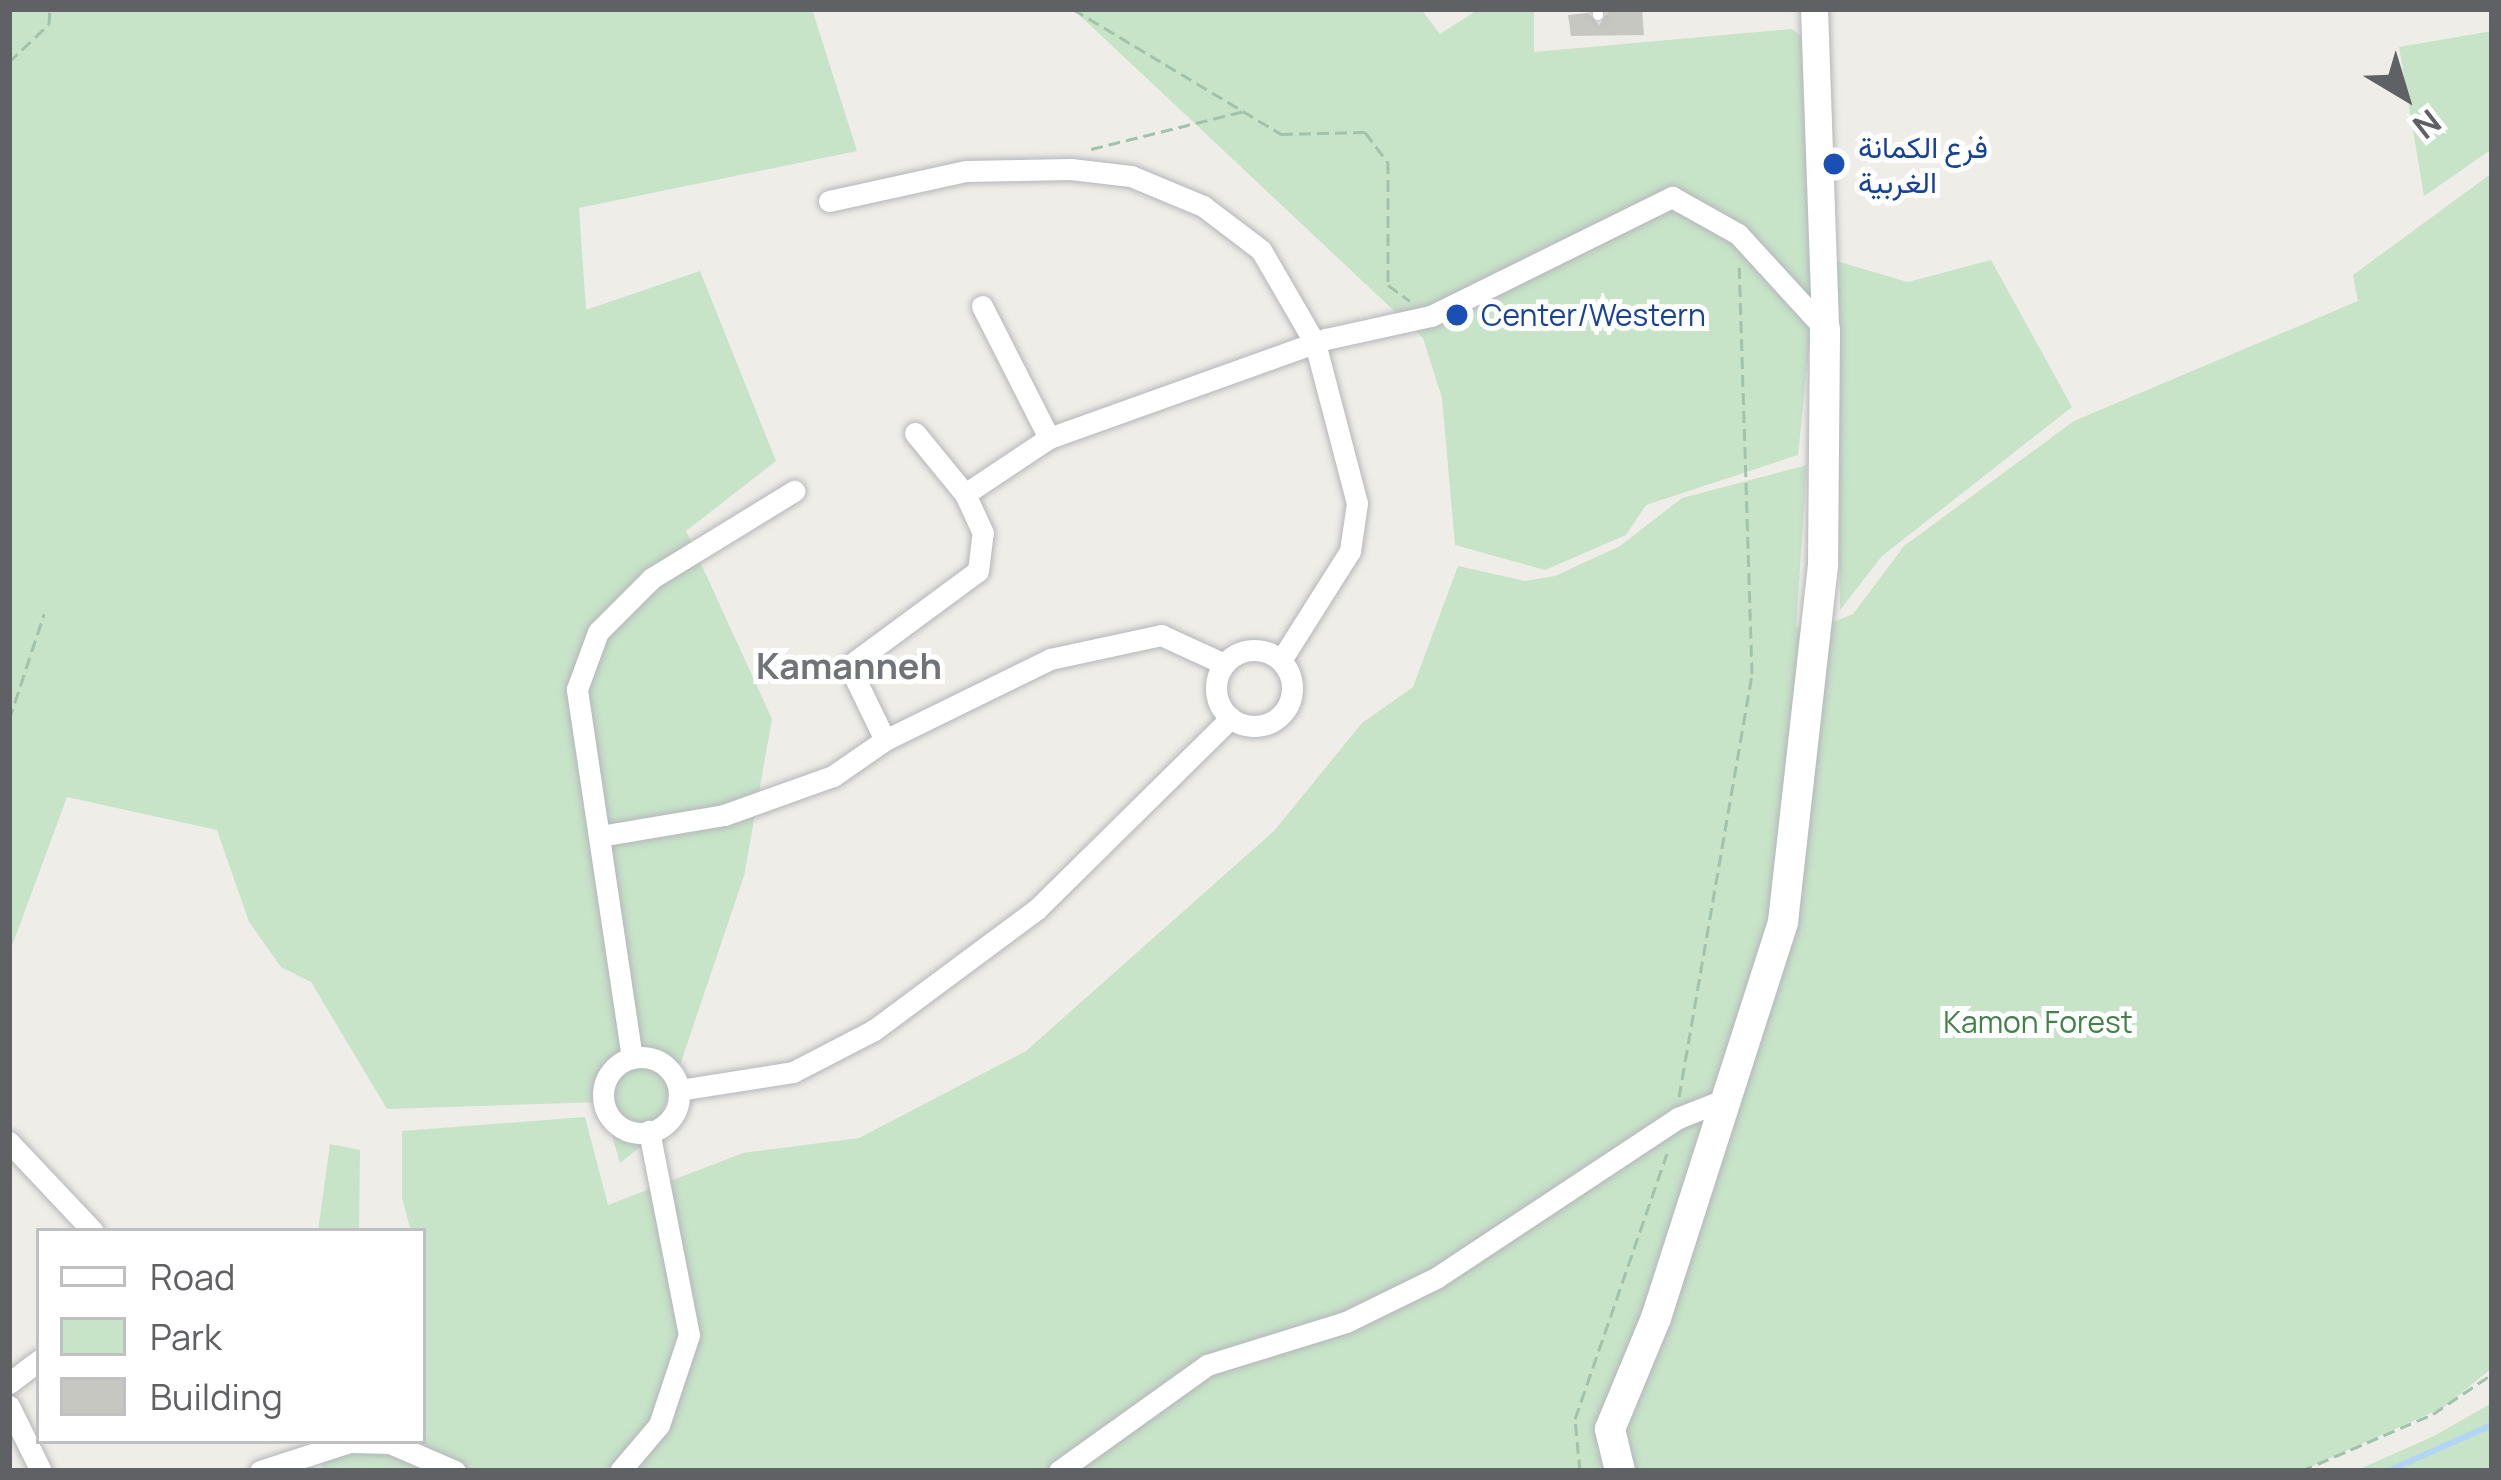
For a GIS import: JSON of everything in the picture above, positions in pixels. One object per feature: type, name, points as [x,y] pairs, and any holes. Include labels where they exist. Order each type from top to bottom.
[{"type":"main road","points":[[1620,1471],[1610,1430],[1783,922],[1823,564],[1825,328]]},
{"type":"street","points":[[1814,9],[1825,328]]},
{"type":"street","points":[[829,201],[966,171],[1131,176],[1203,206],[1261,250],[1316,343],[1358,503],[1349,551],[1281,660]]},
{"type":"street","points":[[965,494],[1049,438],[1316,343],[1431,316],[1672,197],[1738,234],[1825,328]]},
{"type":"street","points":[[982,306],[1049,438]]},
{"type":"street","points":[[885,740],[849,666],[978,571],[983,533],[965,494],[915,433]]},
{"type":"street","points":[[632,1058],[577,689],[598,632],[652,578],[794,491]]},
{"type":"street","points":[[600,836],[724,815],[833,776],[966,693],[1072,654],[1161,634],[1224,664],[1258,650],[1281,660],[1292,683],[1286,707],[1256,726],[1231,718],[1216,687],[1224,664]]},
{"type":"street","points":[[679,1090],[793,1072],[874,1030],[1037,909],[1231,718]]},
{"type":"street","points":[[632,1058],[668,1067],[679,1090],[674,1115],[649,1131],[620,1126],[605,1107],[611,1071],[632,1058]]},
{"type":"street","points":[[1059,1471],[1207,1365],[1346,1322],[1436,1278],[1678,1118],[1726,1099]]},
{"type":"street","points":[[620,1471],[659,1425],[689,1334],[649,1131]]},
{"type":"street","points":[[9,1142],[90,1228]]},
{"type":"street","points":[[9,1383],[36,1362]]},
{"type":"street","points":[[9,1406],[41,1471]]},
{"type":"street","points":[[260,1471],[344,1444]]},
{"type":"street","points":[[393,1444],[455,1471]]},
{"type":"path","points":[[9,62],[49,24],[50,9]]},
{"type":"path","points":[[1073,9],[1281,134],[1365,132],[1388,162],[1388,285],[1431,316]]},
{"type":"path","points":[[1076,155],[1246,111]]},
{"type":"path","points":[[1580,1471],[1575,1420],[1678,1118],[1752,674],[1738,234]]},
{"type":"path","points":[[9,720],[44,614]]},
{"type":"path","points":[[2301,1471],[2433,1414],[2492,1374]]},
{"type":"green space","points":[[9,9],[812,9],[857,151],[579,208],[586,310],[700,271],[776,461],[686,531],[772,719],[744,876],[680,1065],[652,1138],[620,1163],[602,1102],[387,1109],[311,982],[281,967],[249,922],[217,830],[67,797],[9,954]]},
{"type":"green space","points":[[1073,9],[1421,9],[1440,34],[1479,9],[1534,9],[1534,52],[1792,29],[1807,41],[1814,300],[1798,455],[1646,505],[1626,535],[1545,570],[1455,545],[1442,398],[1423,338]]},
{"type":"green space","points":[[2492,31],[2492,149],[2424,196],[2399,47]]},
{"type":"green space","name":"Kamon Forest","points":[[2492,173],[2492,1368],[2444,1407],[2301,1471],[321,1471],[327,1444],[426,1444],[426,1228],[410,1228],[402,1198],[402,1131],[585,1117],[608,1205],[743,1153],[859,1138],[1026,1051],[1274,831],[1362,723],[1413,687],[1458,566],[1525,581],[1555,576],[1620,546],[1682,498],[1807,465],[1796,627],[1836,621],[1853,614],[1904,546],[2074,421],[2358,301],[2353,275]]},
{"type":"green space","points":[[1991,260],[2072,407],[1882,556],[1840,610],[1836,261],[1908,282]]},
{"type":"green space","points":[[330,1144],[360,1150],[359,1228],[318,1228]]},
{"type":"green space","points":[[2492,1403],[2492,1471],[2355,1471],[2434,1436]]},
{"type":"building","points":[[1642,9],[1644,35],[1571,36],[1568,15],[1588,13],[1599,25],[1608,12]]},
{"type":"waterway","points":[[2388,1471],[2492,1425]]},
{"type":"place","name":"فرع الكمانة الغربية","points":[[1834,164]]},
{"type":"place","name":"Center/Western","points":[[1457,315]]},
{"type":"district","name":"Kamanneh","points":[[849,666]]}]
